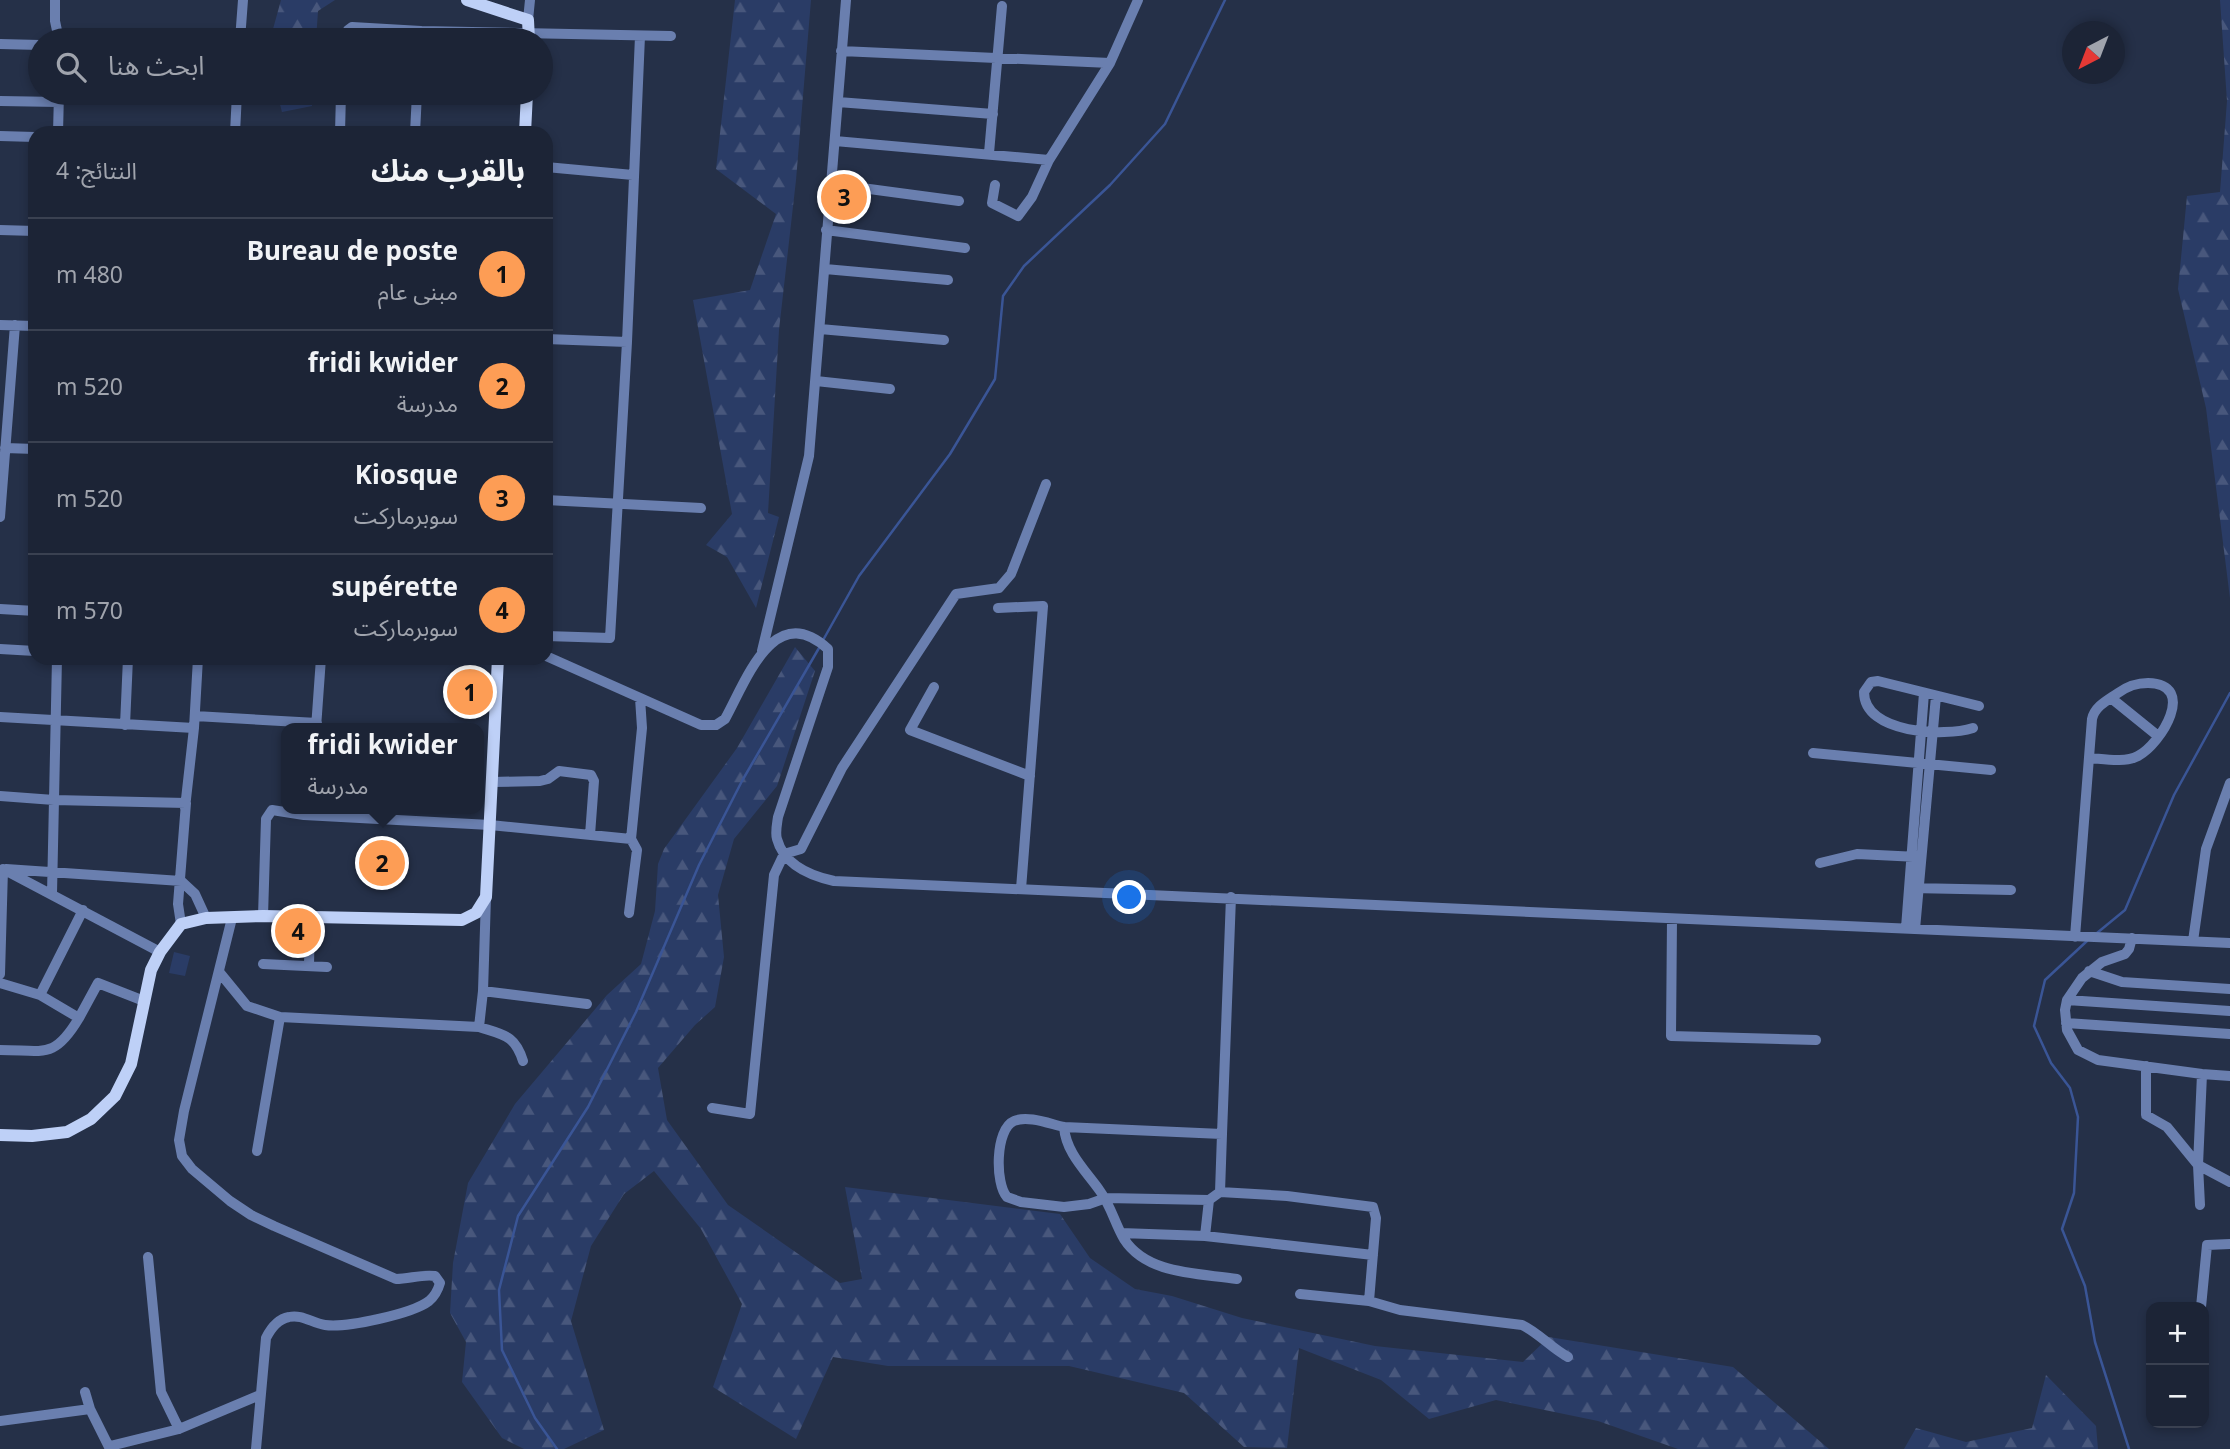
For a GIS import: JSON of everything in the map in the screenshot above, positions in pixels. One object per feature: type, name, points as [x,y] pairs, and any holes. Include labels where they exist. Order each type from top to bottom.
[{"type":"main road","points":[[467,0],[523,28]]},
{"type":"main road","points":[[525,126],[526,105]]},
{"type":"main road","points":[[0,1135],[32,1136],[67,1132],[91,1119],[115,1096],[131,1064],[150,970],[160,951],[181,924],[206,918],[263,916],[462,920],[476,913],[486,897],[498,665]]},
{"type":"street","points":[[55,0],[56,28]]},
{"type":"street","points":[[241,28],[243,0]]},
{"type":"street","points":[[529,28],[530,0]]},
{"type":"street","points":[[553,659],[701,725],[716,725],[725,719],[761,654],[809,456],[846,0]]},
{"type":"street","points":[[995,185],[992,203],[1018,216],[1032,197],[1049,160],[1110,63],[1138,0]]},
{"type":"street","points":[[989,153],[1002,6]]},
{"type":"street","points":[[553,32],[671,36]]},
{"type":"street","points":[[553,636],[610,638],[628,342],[640,36]]},
{"type":"street","points":[[0,44],[28,45]]},
{"type":"street","points":[[841,51],[1110,63]]},
{"type":"street","points":[[0,101],[28,99]]},
{"type":"street","points":[[838,102],[993,114]]},
{"type":"street","points":[[58,126],[59,105]]},
{"type":"street","points":[[235,126],[236,105]]},
{"type":"street","points":[[340,126],[341,105]]},
{"type":"street","points":[[415,126],[416,105]]},
{"type":"street","points":[[0,136],[28,137]]},
{"type":"street","points":[[835,141],[1049,160]]},
{"type":"street","points":[[553,168],[633,174]]},
{"type":"street","points":[[832,184],[959,201]]},
{"type":"street","points":[[0,230],[28,232]]},
{"type":"street","points":[[826,230],[965,248]]},
{"type":"street","points":[[825,269],[948,280]]},
{"type":"street","points":[[0,325],[28,326]]},
{"type":"street","points":[[0,517],[15,326]]},
{"type":"street","points":[[820,329],[944,340]]},
{"type":"street","points":[[553,339],[628,342]]},
{"type":"street","points":[[816,381],[890,389]]},
{"type":"street","points":[[5,448],[28,449]]},
{"type":"street","points":[[712,1108],[750,1114],[774,875],[784,854],[801,849],[842,768],[957,594],[999,588],[1011,574],[1046,484]]},
{"type":"street","points":[[553,500],[701,508]]},
{"type":"street","points":[[998,608],[1043,606],[1021,889]]},
{"type":"street","points":[[0,609],[28,611]]},
{"type":"street","points":[[761,654],[779,636],[796,631],[814,636],[828,649],[828,667],[778,817],[776,837],[784,854],[812,876],[834,881],[2230,943]]},
{"type":"street","points":[[0,649],[28,651]]},
{"type":"street","points":[[52,894],[57,665]]},
{"type":"street","points":[[125,724],[128,665]]},
{"type":"street","points":[[181,924],[178,904],[198,665]]},
{"type":"street","points":[[316,723],[320,665]]},
{"type":"street","points":[[1973,727],[1965,730],[1927,732],[1889,724],[1874,713],[1863,696],[1867,686],[1878,681],[1979,706]]},
{"type":"street","points":[[2081,938],[2090,758],[2093,714],[2111,698],[2137,683],[2158,683],[2169,689],[2174,704],[2168,721],[2147,750],[2133,758],[2090,758]]},
{"type":"street","points":[[934,687],[910,730],[1030,776]]},
{"type":"street","points":[[1924,693],[1927,732]]},
{"type":"street","points":[[1911,928],[1927,732],[1936,696]]},
{"type":"street","points":[[629,912],[637,850],[631,839],[642,728],[640,698]]},
{"type":"street","points":[[2111,698],[2158,736]]},
{"type":"street","points":[[195,716],[289,723]]},
{"type":"street","points":[[0,717],[194,728]]},
{"type":"street","points":[[1813,753],[1991,770]]},
{"type":"street","points":[[492,782],[540,781],[559,771],[592,775],[594,781],[590,835]]},
{"type":"street","points":[[2193,941],[2206,849],[2230,783]]},
{"type":"street","points":[[0,796],[186,803],[185,811]]},
{"type":"street","points":[[263,916],[266,819],[272,810],[281,811]]},
{"type":"street","points":[[333,814],[490,825],[631,839]]},
{"type":"street","points":[[1820,863],[1857,854],[1916,857]]},
{"type":"street","points":[[2,869],[181,881],[195,894],[206,918]]},
{"type":"street","points":[[2,869],[160,951]]},
{"type":"street","points":[[0,974],[2,869]]},
{"type":"street","points":[[1914,888],[2011,890]]},
{"type":"street","points":[[480,1027],[486,897]]},
{"type":"street","points":[[1222,1134],[1064,1127],[1018,1119],[1011,1122],[1002,1135],[999,1184],[1007,1197],[1021,1202],[1064,1207],[1089,1204],[1106,1198],[1209,1200],[1216,1197],[1220,1192],[1231,897]]},
{"type":"street","points":[[40,995],[83,911]]},
{"type":"street","points":[[309,966],[310,917]]},
{"type":"street","points":[[232,918],[184,1111],[178,1140],[182,1156],[192,1169],[230,1201],[274,1227],[396,1279],[430,1275],[435,1276],[440,1283],[436,1293],[418,1307],[351,1324],[323,1325],[303,1317],[285,1317],[269,1331],[266,1338],[256,1449]]},
{"type":"street","points":[[1672,919],[1671,1036],[1816,1040]]},
{"type":"street","points":[[2132,938],[2125,954],[2102,962],[2089,971],[2074,987],[2067,1000],[2067,1030],[2078,1050],[2098,1060],[2230,1076]]},
{"type":"street","points":[[263,964],[327,967]]},
{"type":"street","points":[[2089,971],[2122,982],[2230,989]]},
{"type":"street","points":[[220,973],[247,1006],[280,1017],[480,1027],[503,1034],[518,1045],[523,1061]]},
{"type":"street","points":[[0,1051],[39,1052],[59,1046],[79,1018],[98,983],[144,1001]]},
{"type":"street","points":[[0,984],[40,995],[79,1018]]},
{"type":"street","points":[[483,991],[587,1004]]},
{"type":"street","points":[[2067,1000],[2230,1011]]},
{"type":"street","points":[[257,1151],[280,1017]]},
{"type":"street","points":[[2066,1023],[2230,1034]]},
{"type":"street","points":[[2146,1066],[2146,1115],[2166,1127],[2198,1165],[2230,1182]]},
{"type":"street","points":[[2200,1205],[2198,1165],[2202,1074]]},
{"type":"street","points":[[1064,1127],[1070,1151],[1106,1198],[1121,1233],[1138,1255],[1167,1268],[1237,1279]]},
{"type":"street","points":[[1220,1192],[1367,1204],[1373,1207],[1375,1212],[1369,1301]]},
{"type":"street","points":[[1205,1236],[1209,1200]]},
{"type":"street","points":[[1121,1233],[1205,1236],[1373,1255]]},
{"type":"street","points":[[2201,1302],[2207,1245],[2230,1244]]},
{"type":"street","points":[[148,1257],[161,1392],[178,1429]]},
{"type":"street","points":[[1300,1294],[1369,1301],[1400,1310],[1522,1325],[1533,1330],[1568,1357]]},
{"type":"street","points":[[85,1392],[90,1409],[110,1447],[178,1429],[260,1395]]},
{"type":"street","points":[[0,1422],[90,1409]]},
{"type":"green space","points":[[281,0],[335,0],[318,11],[317,28],[273,28]]},
{"type":"green space","points":[[735,0],[811,0],[796,180],[779,330],[768,513],[779,517],[756,608],[727,557],[706,545],[732,514],[693,300],[750,290],[776,214],[716,169]]},
{"type":"green space","points":[[2220,0],[2230,0],[2230,598],[2206,408],[2178,289],[2187,196],[2220,192],[2227,101]]},
{"type":"green space","points":[[280,105],[312,105],[312,106],[282,112]]},
{"type":"green space","points":[[795,647],[815,671],[777,786],[734,839],[718,895],[724,957],[715,1007],[695,1025],[658,1068],[667,1120],[728,1205],[840,1283],[862,1279],[845,1187],[1060,1214],[1090,1258],[1135,1289],[1172,1296],[1242,1318],[1375,1346],[1523,1362],[1549,1337],[1733,1367],[1829,1449],[1678,1449],[1598,1421],[1496,1400],[1429,1419],[1381,1380],[1299,1348],[1287,1448],[1244,1447],[1184,1393],[1069,1366],[888,1366],[833,1357],[796,1439],[713,1387],[742,1304],[701,1229],[654,1171],[624,1194],[591,1246],[571,1321],[604,1430],[564,1449],[524,1449],[502,1438],[462,1382],[466,1342],[450,1313],[453,1263],[468,1183],[515,1104],[607,995],[641,964],[655,911],[658,864],[664,849],[737,748]]},
{"type":"green space","points":[[174,952],[190,956],[185,976],[169,973]]},
{"type":"green space","points":[[2046,1375],[2096,1426],[2098,1449],[1904,1449],[1916,1428],[1966,1442],[2032,1428]]},
{"type":"waterway","points":[[822,642],[859,576],[950,454],[995,379],[1003,296],[1024,266],[1110,185],[1165,124],[1225,0]]},
{"type":"waterway","points":[[557,1449],[535,1418],[502,1350],[499,1290],[518,1216],[588,1107],[636,1012],[699,865],[742,781],[819,648]]},
{"type":"waterway","points":[[2097,933],[2125,910],[2174,795],[2230,693]]},
{"type":"waterway","points":[[2087,941],[2045,980],[2034,1026],[2051,1063],[2070,1088],[2078,1117],[2074,1193],[2062,1229],[2085,1286],[2095,1342],[2129,1449]]},
{"type":"place","name":"Kiosque","points":[[844,197]]},
{"type":"place","name":"Bureau de poste","points":[[470,692]]},
{"type":"place","name":"fridi kwider","points":[[382,863]]},
{"type":"place","name":"supérette","points":[[298,931]]}]
